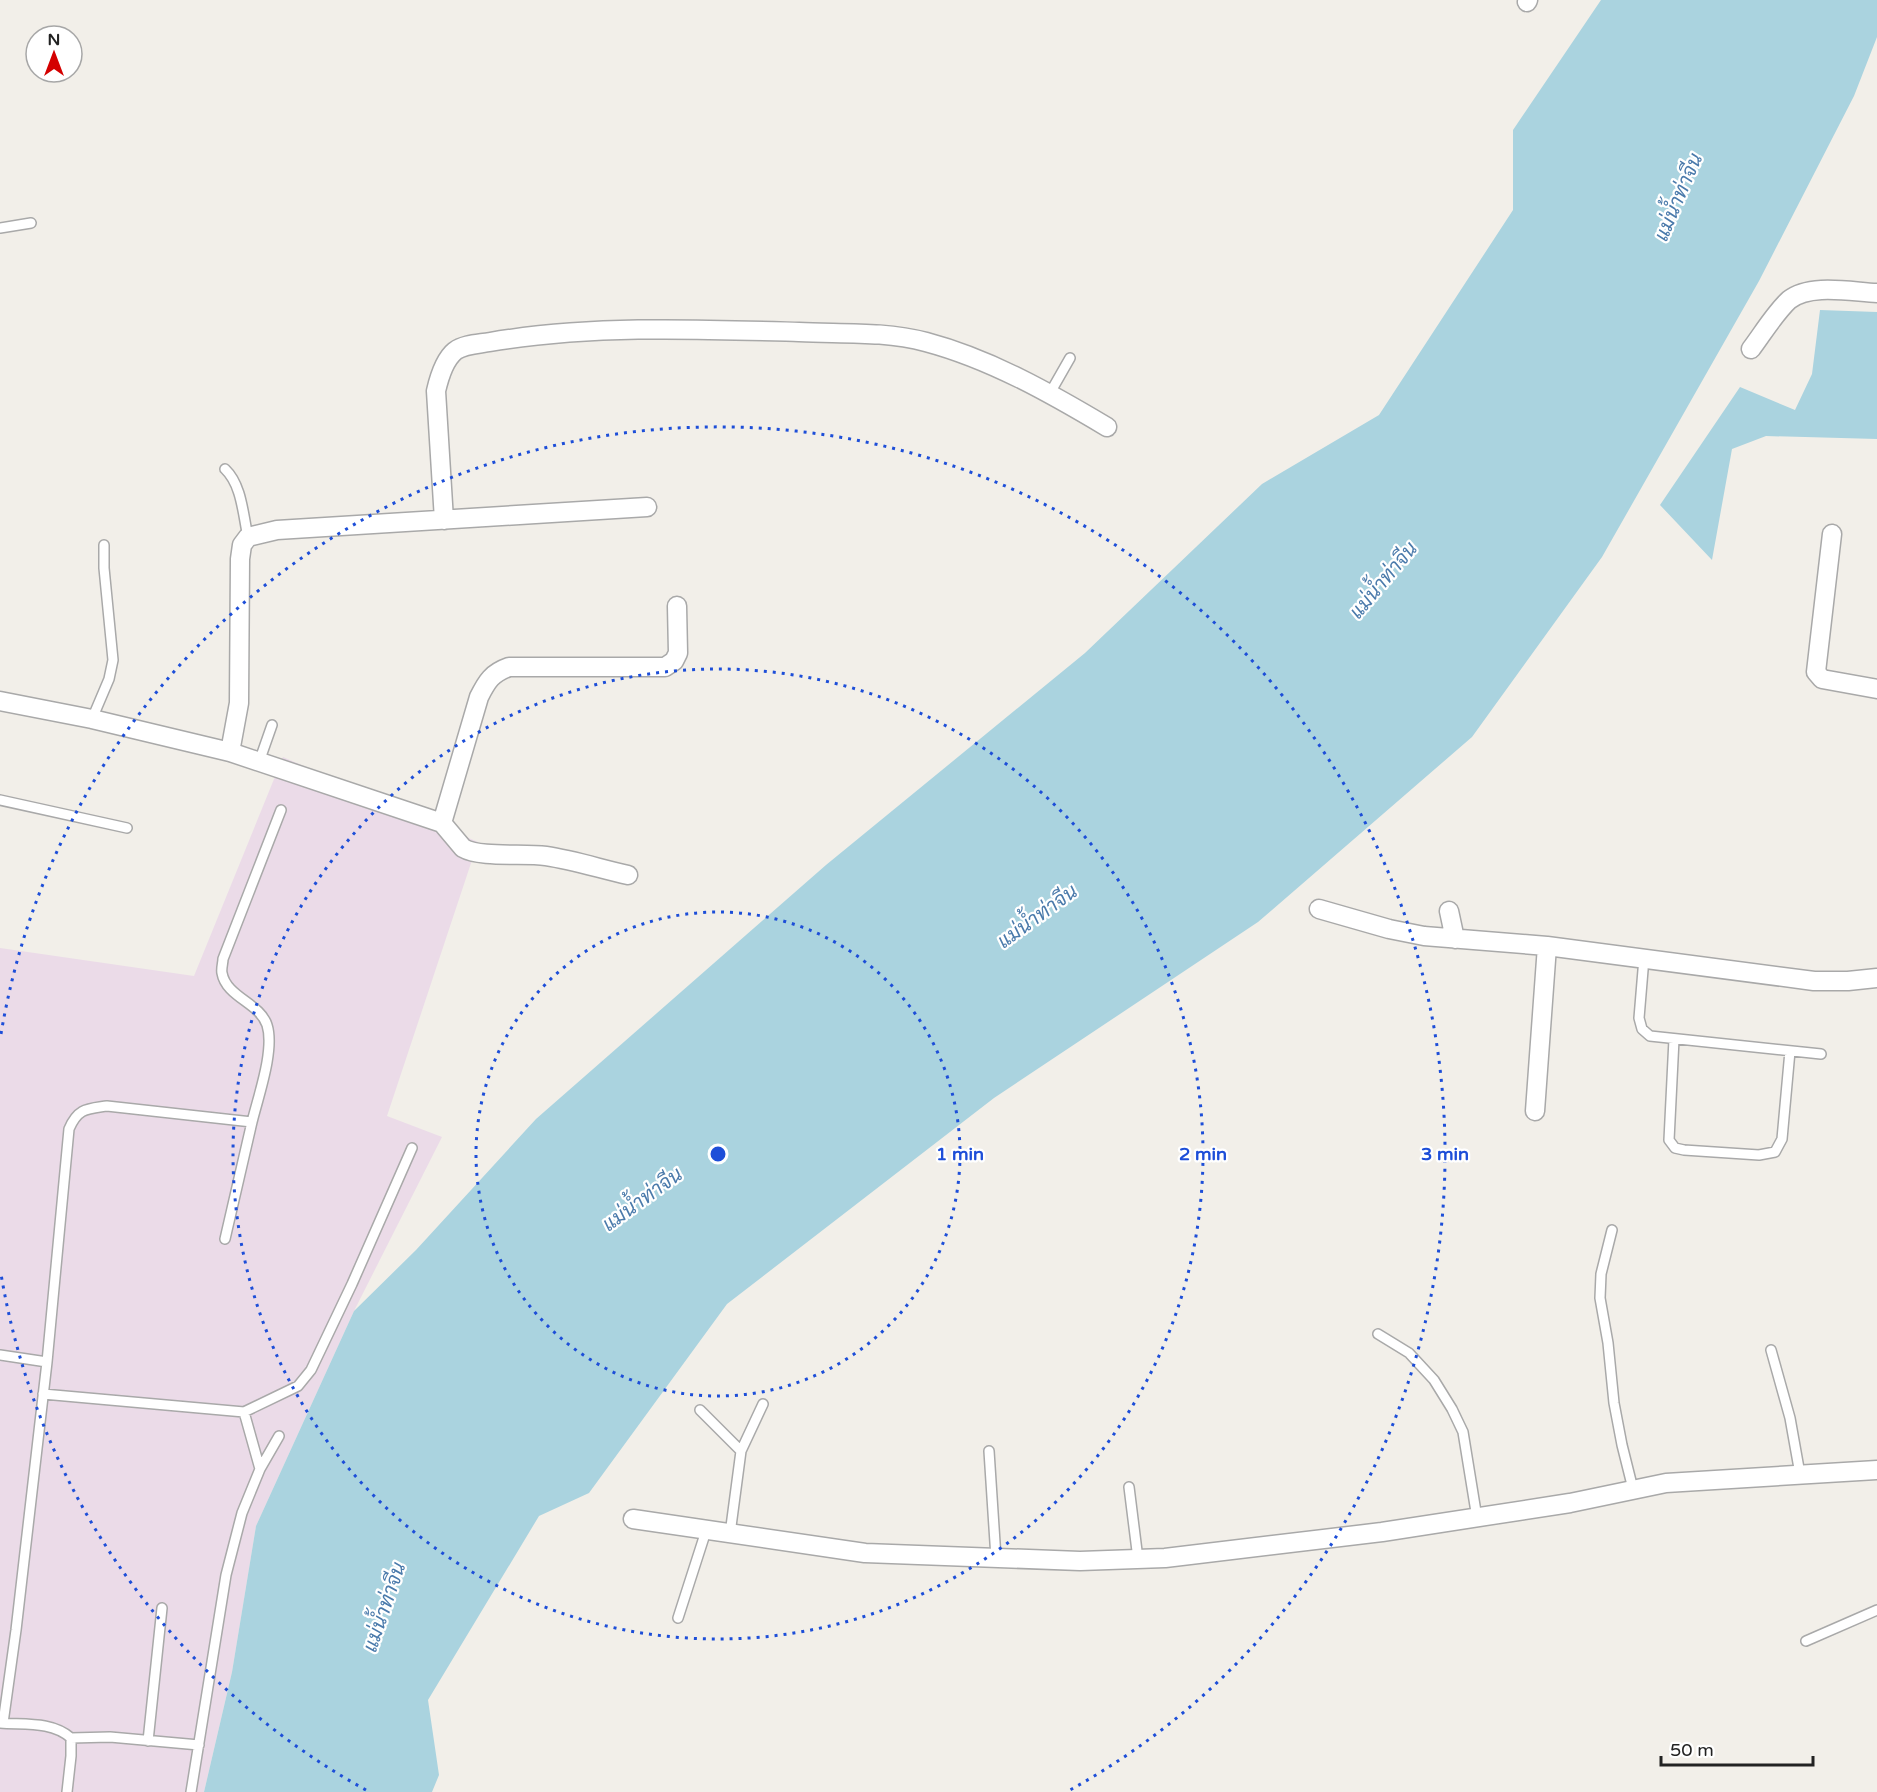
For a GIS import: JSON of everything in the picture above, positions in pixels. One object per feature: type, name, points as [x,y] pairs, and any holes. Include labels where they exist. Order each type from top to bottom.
[{"type":"street","points":[[1751,349],[1788,301],[1800,293],[1815,290],[1877,293]]},
{"type":"street","points":[[444,520],[436,392],[446,363],[455,351],[466,346],[512,338],[604,331],[715,329],[893,336],[925,342],[963,354],[1050,393],[1107,427]]},
{"type":"street","points":[[230,752],[239,703],[240,559],[242,545],[248,537],[277,530],[647,507]]},
{"type":"street","points":[[1832,534],[1816,672],[1822,679],[1877,689]]},
{"type":"street","points":[[442,823],[479,697],[495,672],[509,667],[665,667],[674,661],[678,653],[677,606]]},
{"type":"street","points":[[0,701],[92,719],[230,752],[442,823],[462,848],[467,850],[480,853],[549,856],[628,875]]},
{"type":"street","points":[[1319,909],[1389,929],[1425,936],[1547,946],[1814,981],[1877,978]]},
{"type":"street","points":[[1449,910],[1455,939]]},
{"type":"street","points":[[1535,1111],[1547,946]]},
{"type":"street","points":[[633,1519],[865,1553],[1080,1561],[1165,1558],[1382,1533],[1570,1503],[1689,1480],[1877,1470]]},
{"type":"lane","points":[[0,228],[31,223]]},
{"type":"lane","points":[[1050,393],[1070,358]]},
{"type":"lane","points":[[225,469],[237,485],[248,537]]},
{"type":"lane","points":[[92,719],[109,679],[113,660],[104,545]]},
{"type":"lane","points":[[260,762],[272,725]]},
{"type":"lane","points":[[0,800],[127,828]]},
{"type":"lane","points":[[225,1239],[267,1056],[269,1036],[267,1023],[258,1011],[227,985],[222,973],[223,959],[281,810]]},
{"type":"lane","points":[[1644,958],[1639,1018],[1642,1029],[1650,1035],[1821,1054]]},
{"type":"lane","points":[[1674,1039],[1668,1140],[1675,1148],[1684,1150],[1759,1155],[1775,1152],[1782,1139],[1790,1051]]},
{"type":"lane","points":[[199,1745],[110,1737],[71,1738],[62,1731],[48,1726],[2,1723],[16,1630],[43,1394],[69,1129],[75,1116],[87,1108],[107,1106],[252,1122]]},
{"type":"lane","points":[[43,1394],[244,1412],[298,1386],[311,1370],[412,1148]]},
{"type":"lane","points":[[1611,1230],[1601,1274],[1600,1298],[1608,1343],[1614,1403],[1634,1489]]},
{"type":"lane","points":[[1378,1334],[1409,1353],[1434,1380],[1452,1410],[1463,1432],[1477,1518]]},
{"type":"lane","points":[[1771,1350],[1790,1418],[1800,1474]]},
{"type":"lane","points":[[0,1355],[46,1362]]},
{"type":"lane","points":[[730,1534],[741,1451],[763,1404]]},
{"type":"lane","points":[[700,1410],[741,1451]]},
{"type":"lane","points":[[244,1412],[260,1469]]},
{"type":"lane","points":[[191,1792],[226,1575],[242,1513],[260,1469],[279,1436]]},
{"type":"lane","points":[[989,1451],[996,1558]]},
{"type":"lane","points":[[1129,1486],[1138,1559]]},
{"type":"lane","points":[[678,1618],[706,1531]]},
{"type":"lane","points":[[148,1741],[162,1608]]},
{"type":"lane","points":[[1806,1641],[1877,1610]]},
{"type":"lane","points":[[67,1792],[71,1738]]},
{"type":"shaded area","points":[[283,757],[478,842],[387,1116],[442,1137],[354,1311],[256,1526],[232,1672],[204,1792],[0,1792],[0,948],[194,976]]},
{"type":"water","name":"แม่น้ำท่าจีน","points":[[1601,0],[1877,0],[1877,37],[1854,96],[1759,281],[1602,557],[1472,737],[1258,922],[994,1098],[727,1304],[589,1493],[539,1516],[428,1700],[439,1775],[432,1792],[204,1792],[232,1672],[256,1526],[354,1311],[416,1250],[536,1119],[826,865],[1085,653],[1262,484],[1379,415],[1513,210],[1513,130]]},
{"type":"water","points":[[1820,310],[1877,312],[1877,439],[1766,436],[1732,449],[1712,560],[1660,505],[1740,387],[1795,410],[1812,374]]}]
